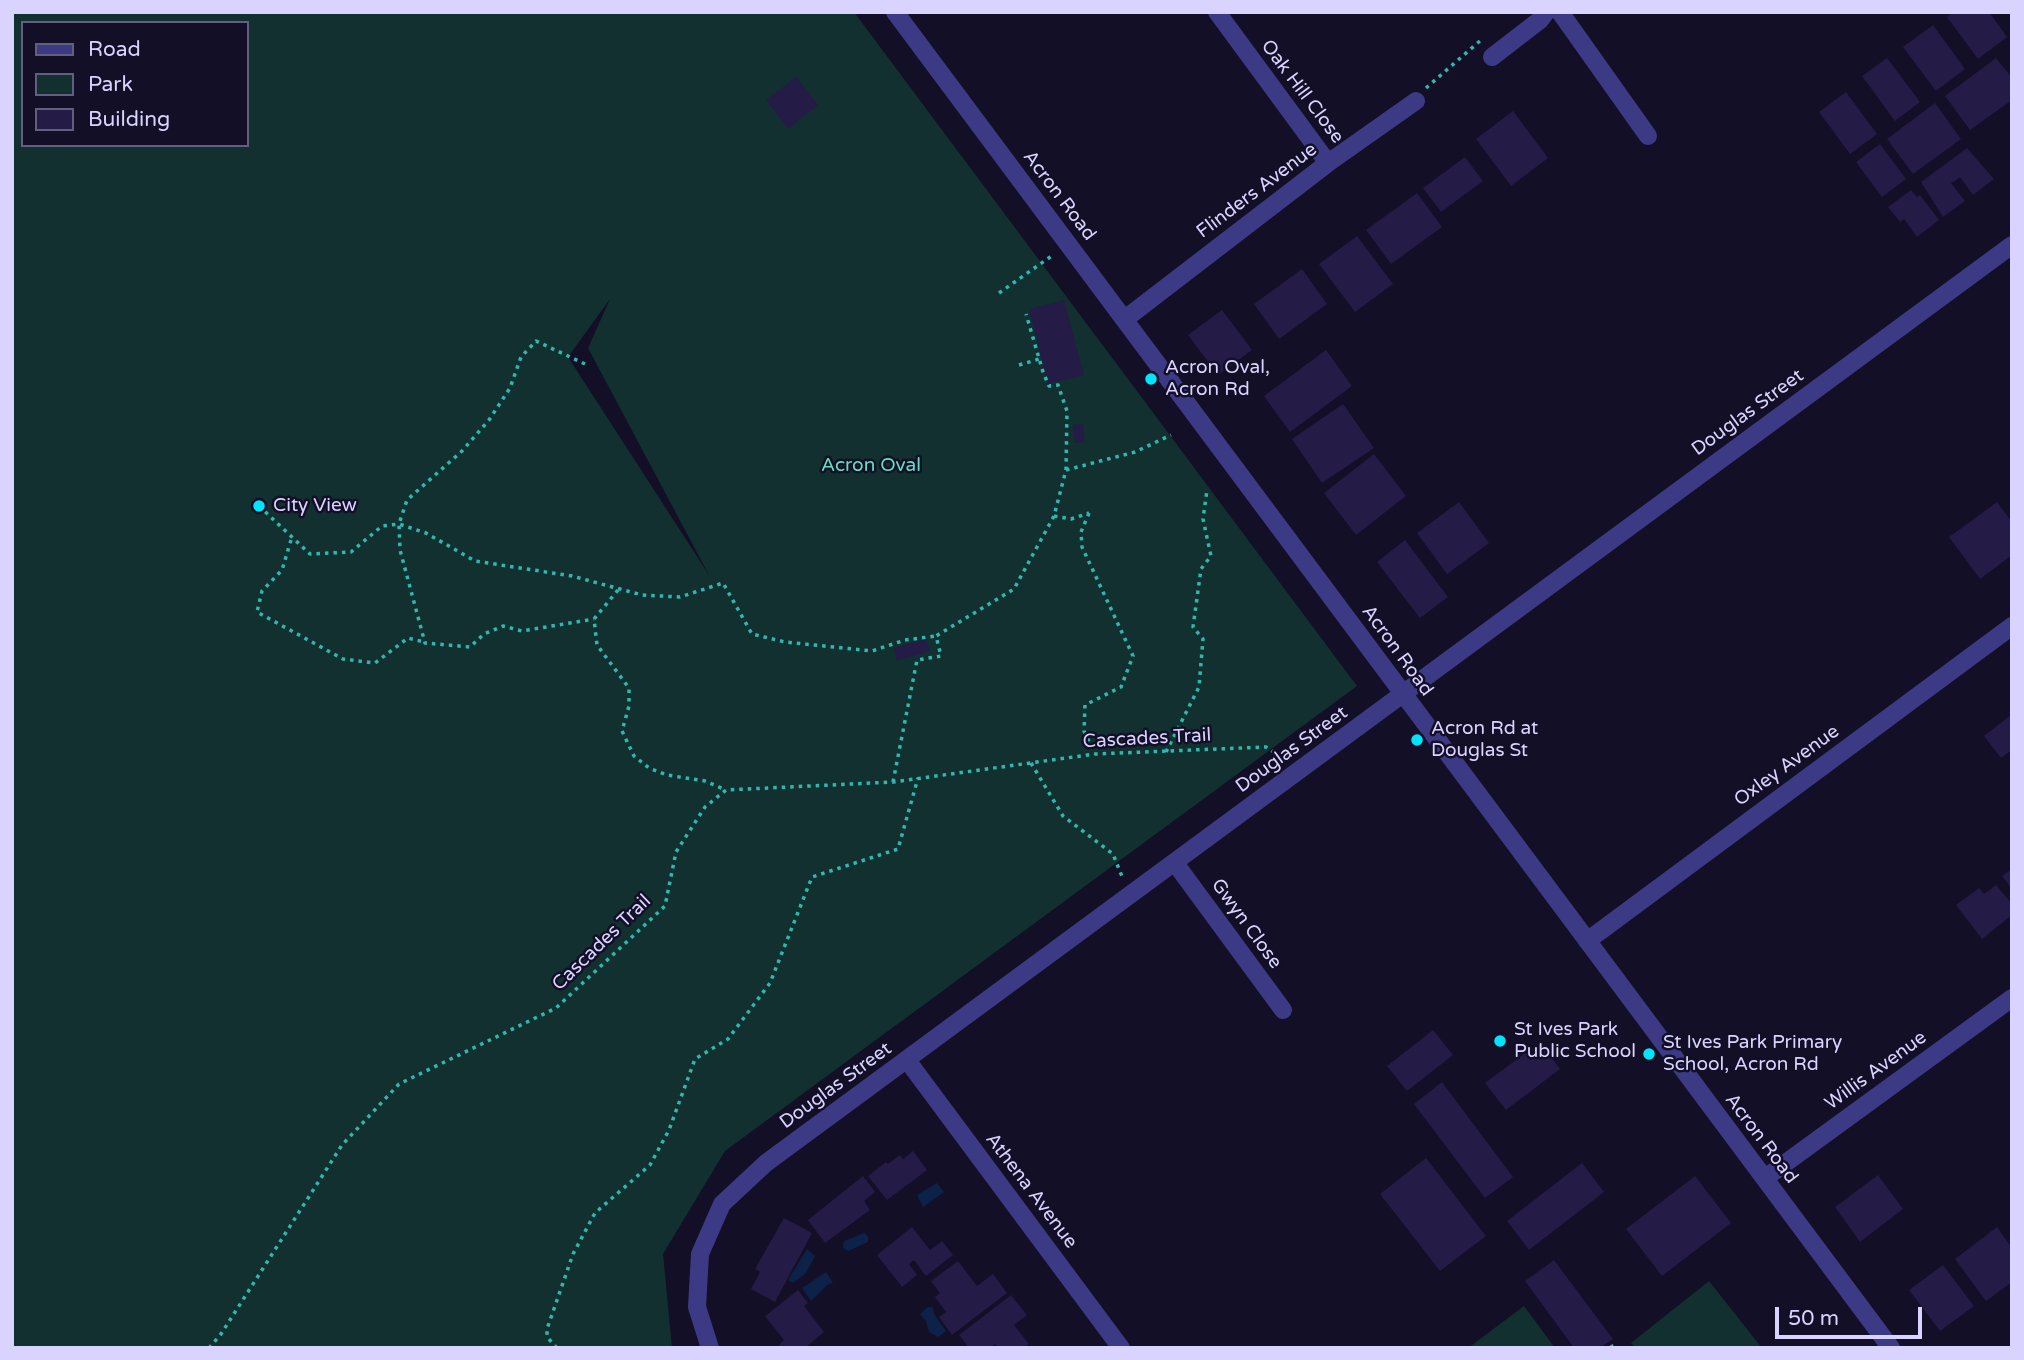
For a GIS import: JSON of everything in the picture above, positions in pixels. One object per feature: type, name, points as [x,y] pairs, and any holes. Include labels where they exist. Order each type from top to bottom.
[{"type":"street","name":"Acron Road","points":[[895,12],[1891,1348]]},
{"type":"street","name":"Oak Hill Close","points":[[1217,12],[1328,163]]},
{"type":"street","points":[[1492,57],[1540,20],[1546,12]]},
{"type":"street","points":[[1560,12],[1648,136]]},
{"type":"street","name":"Flinders Avenue","points":[[1125,318],[1328,163],[1416,101]]},
{"type":"street","name":"Douglas Street","points":[[710,1348],[697,1307],[700,1254],[722,1204],[766,1163],[2012,245]]},
{"type":"street","name":"Oxley Avenue","points":[[1587,941],[2012,626]]},
{"type":"street","name":"Gwyn Close","points":[[1175,863],[1283,1010]]},
{"type":"street","name":"Willis Avenue","points":[[1765,1178],[2012,998]]},
{"type":"street","name":"Athena Avenue","points":[[907,1060],[1121,1348]]},
{"type":"path","points":[[999,293],[1068,243]]},
{"type":"path","points":[[259,506],[291,540],[310,554],[351,552],[382,526],[398,524],[426,533],[475,561],[572,576],[619,590],[680,597],[723,583],[752,635],[825,648],[872,651],[905,640],[936,636],[1014,589],[1054,516],[1066,470],[1067,411],[1058,385],[1049,386],[1026,314]]},
{"type":"path","points":[[425,643],[400,550],[398,524],[407,500],[462,451],[489,420],[510,388],[521,357],[536,341],[585,364]]},
{"type":"path","points":[[1019,365],[1039,359]]},
{"type":"path","points":[[1066,470],[1135,452],[1171,435]]},
{"type":"path","points":[[1166,752],[1199,687],[1203,639],[1192,627],[1201,569],[1211,556],[1203,519],[1207,490]]},
{"type":"path","points":[[1054,516],[1070,519],[1089,513],[1081,532],[1083,547],[1133,656],[1121,687],[1085,705],[1084,731],[1095,754]]},
{"type":"path","points":[[291,540],[282,570],[262,591],[257,612],[343,659],[375,663],[408,638],[425,643],[470,647],[484,634],[503,626],[522,631],[594,619],[619,590]]},
{"type":"path","points":[[594,619],[597,645],[629,688],[629,706],[622,731],[634,756],[649,768],[667,775],[705,781],[726,790]]},
{"type":"path","points":[[893,782],[917,660],[941,656],[936,636]]},
{"type":"path","name":"Cascades Trail","points":[[209,1348],[221,1334],[342,1145],[399,1084],[556,1007],[664,905],[676,852],[705,807],[726,790],[893,782],[1095,754],[1266,747],[1299,770]]},
{"type":"path","points":[[1031,763],[1063,816],[1113,854],[1130,895]]},
{"type":"path","points":[[557,1348],[547,1338],[547,1329],[573,1254],[595,1213],[650,1165],[669,1130],[695,1059],[728,1039],[770,983],[812,877],[898,849],[918,778]]},
{"type":"green space","name":"Acron Oval","points":[[12,12],[854,12],[1357,686],[725,1151],[663,1254],[672,1348],[12,1348]],"holes":[[[610,299],[588,348],[709,575],[568,357]]]},
{"type":"green space","points":[[1709,1281],[1762,1348],[1636,1348],[1631,1343]]},
{"type":"green space","points":[[1524,1306],[1555,1348],[1468,1348]]},
{"type":"water","points":[[937,1183],[944,1192],[923,1207],[917,1195]]},
{"type":"water","points":[[864,1233],[868,1236],[868,1242],[848,1251],[843,1248],[844,1241]]},
{"type":"water","points":[[807,1249],[815,1256],[806,1273],[793,1283],[788,1280]]},
{"type":"water","points":[[826,1272],[833,1283],[827,1285],[811,1301],[802,1288]]},
{"type":"water","points":[[928,1307],[933,1307],[934,1314],[946,1331],[938,1337],[929,1332],[926,1321],[920,1314]]},
{"type":"building","points":[[1953,12],[1989,12],[2007,37],[1978,59],[1947,17]]},
{"type":"building","points":[[1933,25],[1965,69],[1936,91],[1903,47]]},
{"type":"building","points":[[1887,58],[1920,102],[1895,121],[1862,76]]},
{"type":"building","points":[[1996,58],[2012,78],[2012,100],[1970,130],[1945,96]]},
{"type":"building","points":[[796,77],[818,105],[788,129],[766,100]]},
{"type":"building","points":[[1846,92],[1877,134],[1850,154],[1819,112]]},
{"type":"building","points":[[1935,103],[1961,139],[1913,174],[1887,139]]},
{"type":"building","points":[[1513,111],[1548,158],[1511,186],[1476,139]]},
{"type":"building","points":[[1880,144],[1906,179],[1882,197],[1856,162]]},
{"type":"building","points":[[1967,148],[1994,179],[1973,195],[1960,177],[1951,183],[1965,201],[1943,217],[1921,182]]},
{"type":"building","points":[[1465,157],[1483,181],[1441,212],[1423,188]]},
{"type":"building","points":[[1911,190],[1917,197],[1920,195],[1939,220],[1917,237],[1904,219],[1900,222],[1888,207]]},
{"type":"building","points":[[1417,193],[1442,227],[1391,264],[1366,230]]},
{"type":"building","points":[[1357,236],[1393,284],[1355,312],[1319,264]]},
{"type":"building","points":[[1302,269],[1327,304],[1279,339],[1254,304]]},
{"type":"building","points":[[1064,300],[1084,375],[1048,384],[1029,309]]},
{"type":"building","points":[[1222,310],[1252,350],[1218,375],[1188,335]]},
{"type":"building","points":[[1326,350],[1352,386],[1290,432],[1264,396]]},
{"type":"building","points":[[1343,404],[1374,448],[1322,483],[1292,439]]},
{"type":"building","points":[[1083,424],[1085,442],[1075,443],[1073,425]]},
{"type":"building","points":[[1374,454],[1406,496],[1356,535],[1324,493]]},
{"type":"building","points":[[1459,502],[1489,543],[1447,574],[1417,533]]},
{"type":"building","points":[[1997,502],[2012,522],[2012,555],[1980,579],[1949,537]]},
{"type":"building","points":[[1405,540],[1448,597],[1420,618],[1377,562]]},
{"type":"building","points":[[926,639],[930,651],[897,661],[894,648]]},
{"type":"building","points":[[2012,714],[2012,750],[2001,758],[1984,736]]},
{"type":"building","points":[[2012,869],[2012,889],[2002,876]]},
{"type":"building","points":[[1996,885],[2012,904],[2012,915],[1982,939],[1956,905],[1979,888],[1984,894]]},
{"type":"building","points":[[1433,1030],[1453,1055],[1407,1091],[1387,1066]]},
{"type":"building","points":[[1540,1042],[1560,1069],[1506,1110],[1485,1083]]},
{"type":"building","points":[[1442,1082],[1513,1177],[1485,1198],[1414,1104]]},
{"type":"building","points":[[913,1151],[927,1170],[887,1200],[868,1176],[886,1162],[888,1164],[900,1155],[903,1159]]},
{"type":"building","points":[[1426,1158],[1486,1236],[1440,1271],[1380,1194]]},
{"type":"building","points":[[1582,1163],[1604,1192],[1529,1250],[1507,1221]]},
{"type":"building","points":[[1878,1175],[1903,1209],[1860,1242],[1835,1207]]},
{"type":"building","points":[[863,1176],[875,1192],[864,1201],[870,1210],[825,1243],[808,1220]]},
{"type":"building","points":[[1695,1176],[1731,1223],[1662,1276],[1626,1229]]},
{"type":"building","points":[[784,1218],[812,1233],[775,1302],[751,1289],[760,1272],[755,1269]]},
{"type":"building","points":[[912,1227],[930,1250],[942,1241],[953,1255],[926,1276],[914,1260],[909,1264],[917,1275],[902,1287],[877,1255]]},
{"type":"building","points":[[1997,1227],[2012,1248],[2012,1282],[1986,1301],[1955,1259]]},
{"type":"building","points":[[1554,1260],[1613,1339],[1600,1348],[1574,1348],[1525,1281]]},
{"type":"building","points":[[958,1261],[977,1286],[993,1274],[1007,1293],[952,1335],[939,1317],[946,1312],[935,1297],[940,1293],[931,1281]]},
{"type":"building","points":[[1943,1265],[1974,1306],[1940,1331],[1909,1290]]},
{"type":"building","points":[[798,1290],[808,1303],[804,1306],[824,1332],[805,1348],[781,1348],[779,1345],[784,1340],[765,1316]]},
{"type":"building","points":[[1011,1295],[1027,1315],[1014,1325],[1029,1344],[1024,1348],[998,1348],[995,1344],[990,1348],[969,1348],[959,1335]]},
{"type":"place","name":"Acron Oval, Acron Rd","points":[[1151,379]]},
{"type":"place","name":"City View","points":[[259,506]]},
{"type":"place","name":"Acron Rd at Douglas St","points":[[1417,740]]},
{"type":"place","name":"St Ives Park Public School","points":[[1500,1041]]},
{"type":"place","name":"St Ives Park Primary School, Acron Rd","points":[[1649,1054]]}]
